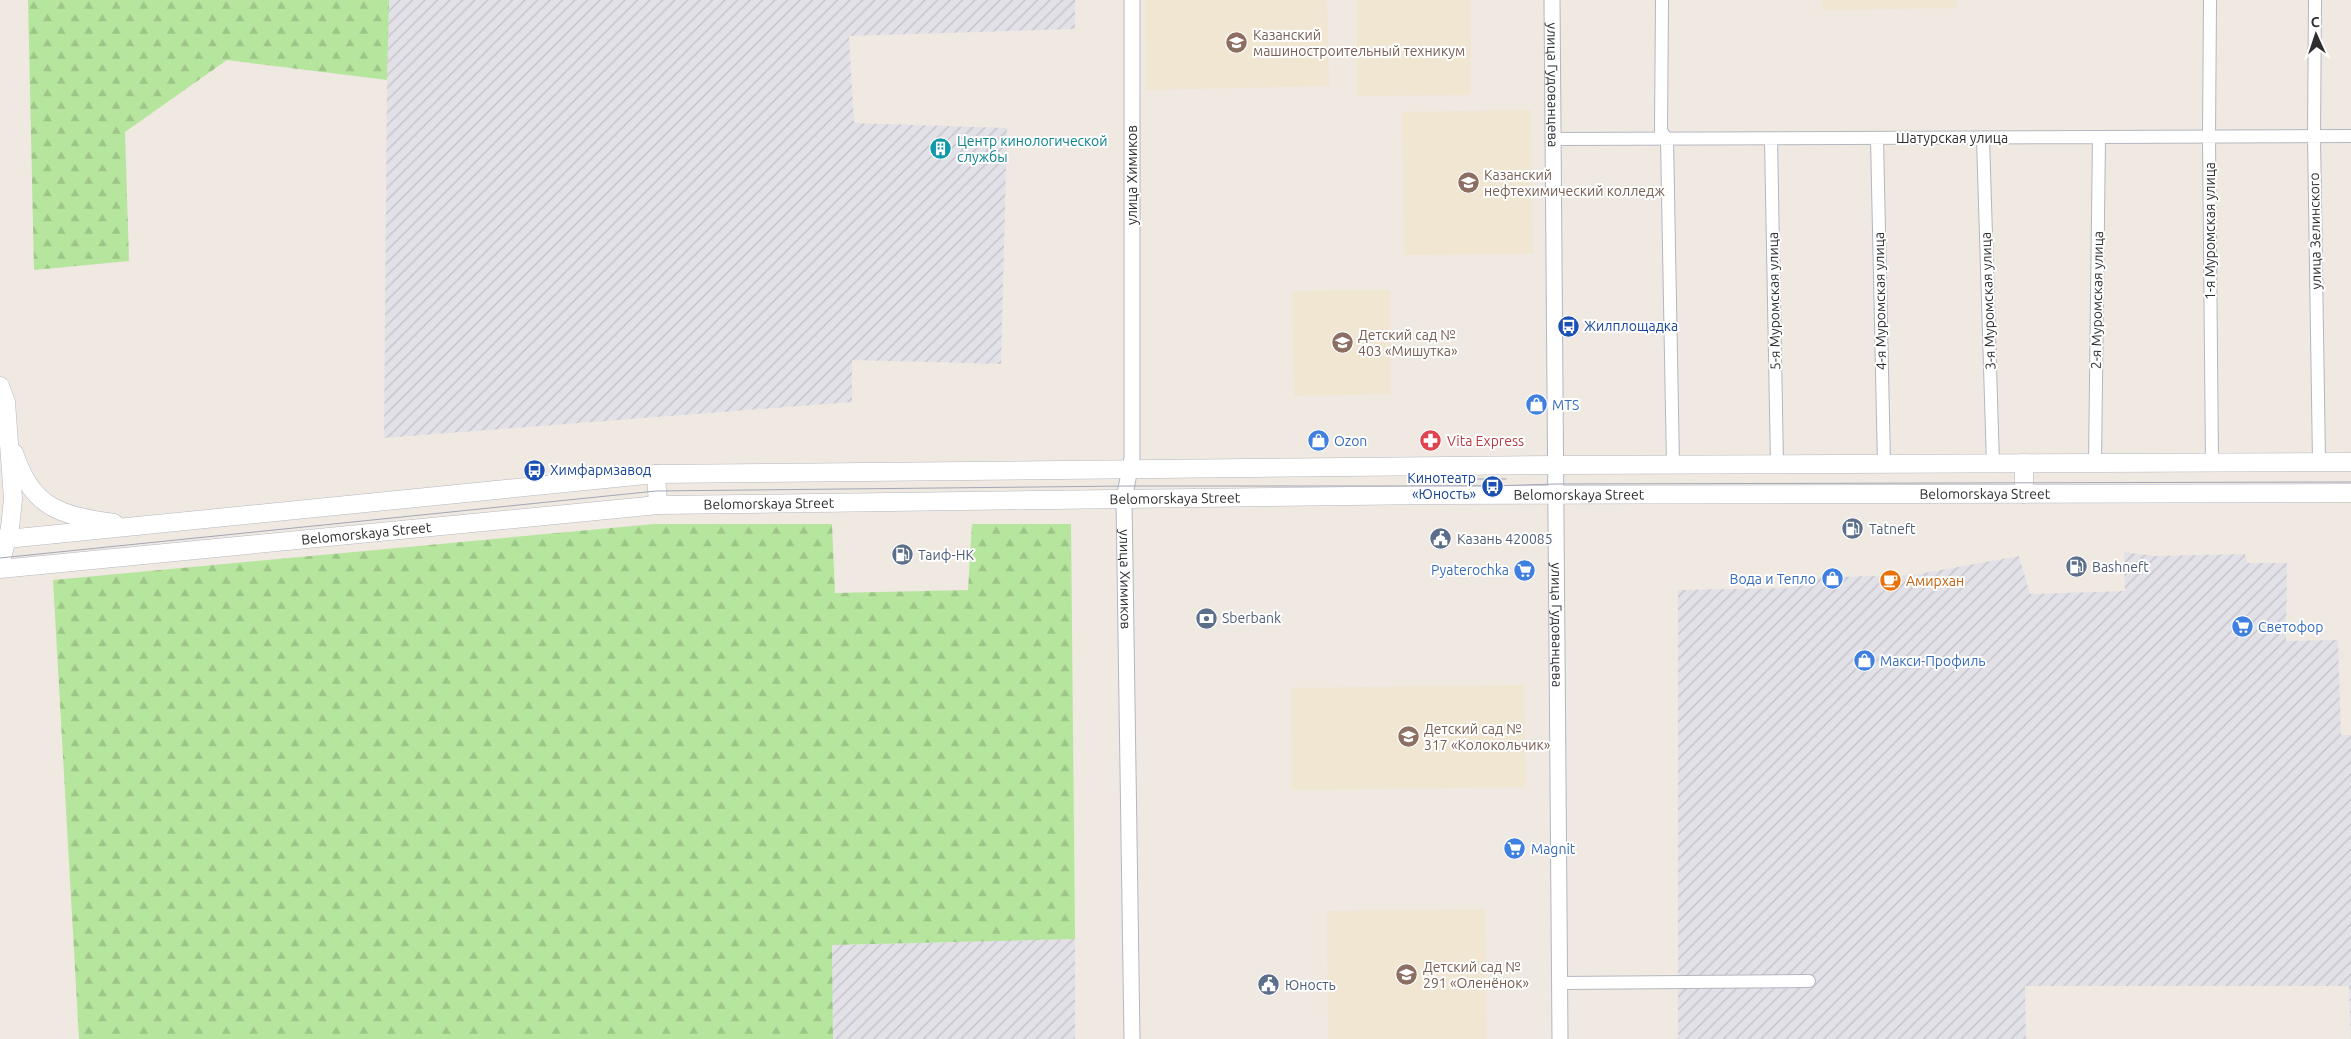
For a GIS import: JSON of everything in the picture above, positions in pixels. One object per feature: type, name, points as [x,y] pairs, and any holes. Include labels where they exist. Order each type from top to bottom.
[{"type":"main road","points":[[0,386],[6,402],[13,499],[7,539],[0,567]]},
{"type":"main road","points":[[8,436],[27,482],[43,502],[58,510],[80,517],[141,527]]},
{"type":"main road","name":"Belomorskaya Street","points":[[7,539],[656,474],[1557,465],[2351,462]]},
{"type":"main road","points":[[2024,463],[2024,494]]},
{"type":"main road","points":[[656,474],[658,505]]},
{"type":"main road","name":"Belomorskaya Street","points":[[0,567],[658,505],[1432,495],[2351,493]]},
{"type":"street","name":"улица Химиков","points":[[1132,0],[1132,469],[1124,499],[1132,1039]]},
{"type":"street","name":"улица Гудованцева","points":[[1552,0],[1560,1039]]},
{"type":"street","points":[[1662,0],[1661,131],[1667,139],[1673,465]]},
{"type":"street","name":"1-я Муромская улица","points":[[2210,0],[2209,137],[2212,463]]},
{"type":"street","name":"улица Зелинского","points":[[2315,0],[2314,136],[2319,462]]},
{"type":"street","name":"Шатурская улица","points":[[1553,139],[2351,136]]},
{"type":"street","name":"2-я Муромская улица","points":[[2095,463],[2099,137]]},
{"type":"street","name":"5-я Муромская улица","points":[[1771,138],[1777,464]]},
{"type":"street","name":"4-я Муромская улица","points":[[1876,138],[1884,464]]},
{"type":"street","name":"3-я Муромская улица","points":[[1983,138],[1993,464]]},
{"type":"street","points":[[1560,983],[1810,981]]},
{"type":"shaded area","points":[[386,0],[1075,0],[1075,29],[849,36],[854,123],[1007,128],[1001,364],[852,360],[852,402],[384,438]]},
{"type":"shaded area","name":"Казанский машиностроительный техникум","points":[[1145,0],[1327,0],[1329,86],[1146,90]]},
{"type":"shaded area","points":[[1357,0],[1471,0],[1471,95],[1357,96]]},
{"type":"shaded area","points":[[1822,0],[1957,0],[1957,8],[1823,10]]},
{"type":"shaded area","name":"Казанский нефтехимический колледж","points":[[1531,110],[1533,254],[1404,255],[1402,112]]},
{"type":"shaded area","name":"Детский сад № 403 «Мишутка»","points":[[1390,290],[1391,394],[1294,396],[1292,291]]},
{"type":"shaded area","points":[[2124,552],[2155,556],[2245,554],[2247,563],[2287,563],[2286,641],[2338,640],[2341,735],[2351,735],[2351,1039],[2349,986],[2025,986],[2026,1039],[1678,1039],[1678,590],[1791,588],[1797,578],[1913,575],[2019,556],[2030,594],[2125,591]]},
{"type":"shaded area","name":"Детский сад № 317 «Колокольчик»","points":[[1524,685],[1526,787],[1292,790],[1291,688]]},
{"type":"shaded area","name":"Детский сад № 291 «Оленёнок»","points":[[1485,909],[1487,1039],[1328,1039],[1327,911]]},
{"type":"shaded area","points":[[1075,939],[1075,1039],[833,1039],[831,945]]},
{"type":"green space","points":[[28,0],[389,0],[387,80],[227,60],[125,132],[129,261],[34,270]]},
{"type":"green space","points":[[654,524],[832,524],[835,593],[968,590],[972,524],[1071,524],[1075,939],[832,945],[833,1039],[79,1039],[53,580]]},
{"type":"tram line","points":[[1469,479],[1506,479]]},
{"type":"tram line","points":[[0,558],[656,491],[1128,486],[2351,482]]},
{"type":"place","name":"Казанский машиностроительный техникум","points":[[1237,43]]},
{"type":"place","name":"Центр кинологической службы","points":[[941,149]]},
{"type":"place","name":"Казанский нефтехимический колледж","points":[[1468,183]]},
{"type":"place","name":"Жилплощадка","points":[[1568,326]]},
{"type":"place","name":"Детский сад № 403 «Мишутка»","points":[[1342,343]]},
{"type":"place","name":"MTS","points":[[1536,405]]},
{"type":"place","name":"Ozon","points":[[1318,441]]},
{"type":"place","name":"Vita Express","points":[[1431,441]]},
{"type":"place","name":"Химфармзавод","points":[[534,470]]},
{"type":"place","name":"Кинотеатр «Юность»","points":[[1492,486]]},
{"type":"place","name":"Tatneft","points":[[1853,529]]},
{"type":"place","name":"Казань 420085","points":[[1441,539]]},
{"type":"place","name":"Таиф-НК","points":[[902,555]]},
{"type":"place","name":"Bashneft","points":[[2076,567]]},
{"type":"place","name":"Pyaterochka","points":[[1525,570]]},
{"type":"place","name":"Вода и Тепло","points":[[1832,579]]},
{"type":"place","name":"Амирхан","points":[[1890,581]]},
{"type":"place","name":"Sberbank","points":[[1206,618]]},
{"type":"place","name":"Светофор","points":[[2242,627]]},
{"type":"place","name":"Макси-Профиль","points":[[1864,661]]},
{"type":"place","name":"Детский сад № 317 «Колокольчик»","points":[[1408,737]]},
{"type":"place","name":"Magnit","points":[[1515,849]]},
{"type":"place","name":"Детский сад № 291 «Оленёнок»","points":[[1407,975]]},
{"type":"place","name":"Юность","points":[[1269,985]]}]
